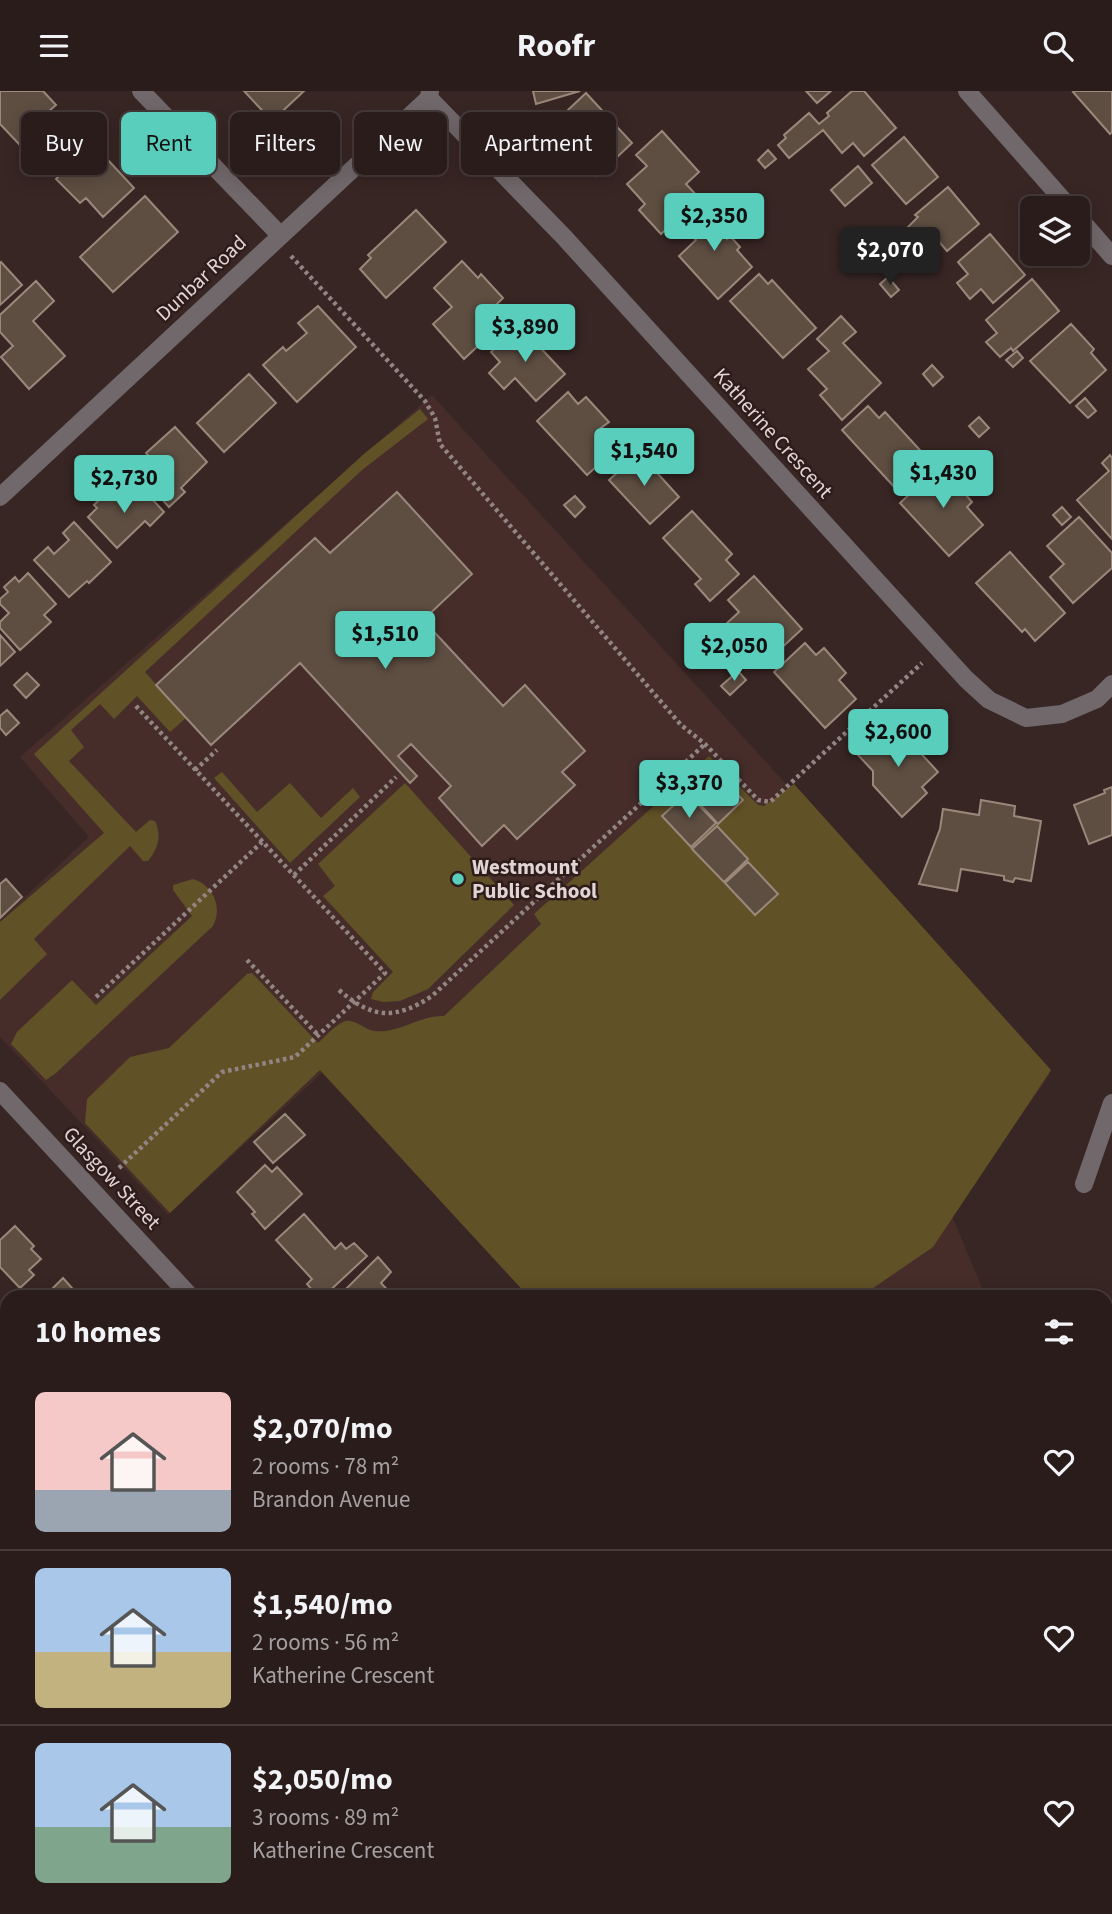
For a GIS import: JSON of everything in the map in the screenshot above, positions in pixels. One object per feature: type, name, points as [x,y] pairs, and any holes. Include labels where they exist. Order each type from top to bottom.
[{"type":"street","points":[[141,91],[280,235]]},
{"type":"street","points":[[967,91],[1059,196]]},
{"type":"street","name":"Dunbar Road","points":[[3,488],[430,95]]},
{"type":"street","name":"Katherine Crescent","points":[[430,95],[564,237],[939,649],[989,700],[1026,717],[1062,714],[1097,698],[1112,684]]},
{"type":"street","points":[[1090,230],[1112,255]]},
{"type":"street","name":"Glasgow Street","points":[[0,1091],[185,1290]]},
{"type":"street","points":[[1084,1184],[1112,1103]]},
{"type":"path","points":[[289,253],[425,401],[435,418],[440,444],[681,725],[705,744],[758,800],[770,802],[909,673],[939,649]]},
{"type":"path","points":[[119,1168],[222,1072],[295,1056],[385,973],[134,704]]},
{"type":"path","points":[[339,990],[371,1013],[391,1014],[414,1008],[432,996],[705,744]]},
{"type":"path","points":[[195,770],[216,750]]},
{"type":"path","points":[[294,875],[396,777]]},
{"type":"path","points":[[96,997],[262,842]]},
{"type":"path","points":[[247,960],[318,1035]]},
{"type":"shaded area","name":"Westmount Public School","points":[[432,395],[1050,1074],[952,1216],[983,1290],[523,1290],[322,1073],[168,1215],[0,1037],[0,920],[89,837],[20,757]]},
{"type":"shaded area","points":[[420,409],[428,419],[362,470],[145,672],[186,718],[170,732],[137,696],[114,719],[100,704],[71,730],[84,747],[69,761],[136,832],[150,820],[155,821],[158,842],[148,861],[143,861],[130,846],[34,939],[47,954],[0,1000],[0,922],[104,833],[34,754],[365,453]]},
{"type":"shaded area","points":[[709,756],[758,805],[764,806],[794,784],[1051,1070],[933,1247],[870,1290],[523,1290],[320,1070],[170,1213],[85,1123],[87,1099],[130,1057],[169,1048],[247,974],[252,973],[318,1043],[336,1026],[347,1021],[374,1031],[392,1030],[426,1018],[444,1016],[541,924],[534,914]]},
{"type":"shaded area","points":[[222,772],[257,812],[290,783],[321,818],[353,788],[360,797],[290,863],[214,778]]},
{"type":"shaded area","points":[[405,783],[514,905],[428,989],[400,1001],[383,1002],[371,999],[373,992],[393,972],[323,896],[335,886],[318,864]]},
{"type":"shaded area","points":[[193,879],[206,886],[214,898],[217,911],[213,926],[46,1080],[11,1044],[17,1032],[72,980],[96,1005],[192,916],[173,890],[173,885]]},
{"type":"building","points":[[0,91],[43,91],[56,105],[50,112],[21,112],[21,146],[0,124]]},
{"type":"building","points":[[244,91],[304,91],[282,112],[264,112]]},
{"type":"building","points":[[533,91],[580,91],[536,104]]},
{"type":"building","points":[[806,91],[831,91],[817,103]]},
{"type":"building","points":[[852,91],[864,91],[896,128],[864,156],[853,143],[842,153],[823,130],[789,158],[778,145],[786,138],[784,135],[809,113],[819,124],[829,116],[827,113]]},
{"type":"building","points":[[1112,91],[1110,134],[1073,92]]},
{"type":"building","points":[[586,93],[603,112],[566,112]]},
{"type":"building","points":[[616,126],[632,143],[616,158]]},
{"type":"building","points":[[662,131],[699,172],[686,184],[699,198],[661,234],[639,210],[645,204],[627,184],[647,166],[636,155]]},
{"type":"building","points":[[904,137],[938,177],[906,204],[872,165]]},
{"type":"building","points":[[768,150],[776,159],[765,168],[758,160]]},
{"type":"building","points":[[107,159],[134,188],[103,217],[86,198],[80,203],[56,179],[60,175],[107,175]]},
{"type":"building","points":[[858,166],[872,183],[845,206],[831,190]]},
{"type":"building","points":[[948,187],[979,224],[947,251],[929,230],[918,240],[907,228],[918,217],[915,215]]},
{"type":"building","points":[[145,196],[178,232],[113,292],[80,257]]},
{"type":"building","points":[[716,203],[725,212],[720,217],[724,221],[717,228],[727,239],[730,236],[740,247],[737,250],[752,267],[718,299],[679,256],[696,240],[686,228]]},
{"type":"building","points":[[416,210],[446,242],[386,298],[360,269],[371,258],[368,255]]},
{"type":"building","points":[[990,234],[1025,275],[993,303],[981,289],[970,299],[957,283],[968,274],[958,262]]},
{"type":"building","points":[[462,261],[478,278],[481,274],[503,298],[497,304],[509,317],[464,359],[433,324],[452,307],[434,288]]},
{"type":"building","points":[[0,263],[22,285],[0,305]]},
{"type":"building","points":[[759,274],[768,284],[772,280],[816,328],[783,358],[730,301]]},
{"type":"building","points":[[888,277],[899,290],[891,297],[880,284]]},
{"type":"building","points":[[1032,279],[1059,311],[1013,351],[1011,348],[1000,357],[986,342],[997,333],[986,320]]},
{"type":"building","points":[[36,281],[54,301],[33,321],[65,356],[29,389],[1,357],[13,346],[0,332],[0,315]]},
{"type":"building","points":[[318,306],[356,347],[297,402],[263,365],[283,347],[286,351],[307,333],[298,323]]},
{"type":"building","points":[[841,316],[856,332],[843,343],[881,383],[842,420],[820,395],[827,389],[808,369],[829,351],[817,339]]},
{"type":"building","points":[[1071,324],[1094,349],[1091,353],[1106,370],[1070,403],[1030,361]]},
{"type":"building","points":[[519,325],[565,374],[536,401],[515,378],[504,389],[489,373],[500,362],[491,352]]},
{"type":"building","points":[[1017,351],[1023,358],[1013,367],[1006,360]]},
{"type":"building","points":[[932,365],[943,377],[933,386],[923,374]]},
{"type":"building","points":[[249,374],[276,403],[224,452],[197,423]]},
{"type":"building","points":[[568,392],[578,404],[586,397],[609,422],[601,428],[618,447],[587,475],[537,421]]},
{"type":"building","points":[[1085,398],[1096,411],[1088,418],[1076,406]]},
{"type":"building","points":[[868,406],[879,418],[885,412],[929,460],[897,490],[842,430]]},
{"type":"building","points":[[979,417],[989,428],[979,437],[969,426]]},
{"type":"building","points":[[175,427],[207,462],[181,488],[185,492],[169,507],[149,485],[164,472],[146,453]]},
{"type":"building","points":[[639,453],[679,497],[650,524],[609,480]]},
{"type":"building","points":[[1110,455],[1112,539],[1077,500],[1109,471],[1102,463]]},
{"type":"building","points":[[943,463],[956,477],[953,480],[972,502],[967,507],[983,525],[949,556],[900,503]]},
{"type":"building","points":[[142,488],[164,512],[150,526],[145,521],[117,548],[88,517],[97,508],[94,505],[105,494],[108,498],[118,489],[129,501]]},
{"type":"building","points":[[397,492],[472,574],[423,620],[503,706],[525,685],[585,751],[562,772],[575,785],[517,839],[504,825],[482,846],[439,798],[451,786],[411,744],[398,756],[417,776],[410,783],[300,663],[211,745],[156,685],[315,538],[330,553]]},
{"type":"building","points":[[575,496],[585,507],[575,517],[564,505]]},
{"type":"building","points":[[1062,507],[1071,517],[1062,525],[1053,515]]},
{"type":"building","points":[[692,511],[732,554],[726,560],[739,574],[710,601],[695,584],[701,579],[663,538]]},
{"type":"building","points":[[1079,517],[1112,553],[1112,568],[1073,603],[1050,577],[1064,564],[1047,546]]},
{"type":"building","points":[[74,522],[111,562],[69,597],[34,560],[48,547],[54,554],[69,540],[63,533]]},
{"type":"building","points":[[1010,552],[1065,613],[1035,641],[1025,629],[1022,632],[976,583]]},
{"type":"building","points":[[28,573],[56,604],[44,615],[51,622],[20,650],[0,628],[0,622],[9,613],[0,604],[0,599],[8,592],[4,587],[15,577],[19,582]]},
{"type":"building","points":[[754,576],[802,629],[763,665],[726,624],[739,612],[728,600]]},
{"type":"building","points":[[0,635],[15,652],[0,666]]},
{"type":"building","points":[[805,643],[816,655],[824,648],[846,673],[839,680],[856,699],[825,728],[774,672]]},
{"type":"building","points":[[738,671],[746,680],[730,695],[721,686]]},
{"type":"building","points":[[27,673],[39,685],[26,698],[14,685]]},
{"type":"building","points":[[7,710],[19,723],[6,735],[0,728],[0,716]]},
{"type":"building","points":[[893,723],[938,772],[922,787],[927,793],[902,817],[873,785],[873,771],[858,755]]},
{"type":"building","points":[[712,768],[743,800],[718,824],[688,791]]},
{"type":"building","points":[[1112,787],[1112,835],[1089,844],[1074,805],[1105,793],[1104,790]]},
{"type":"building","points":[[687,793],[716,823],[691,847],[662,816]]},
{"type":"building","points":[[981,800],[1015,806],[1014,816],[1041,821],[1031,881],[1015,878],[1013,882],[1004,880],[1004,876],[961,869],[957,891],[919,884],[940,829],[943,809],[979,815]]},
{"type":"building","points":[[717,826],[748,859],[724,882],[692,849]]},
{"type":"building","points":[[748,862],[778,894],[755,915],[725,883]]},
{"type":"building","points":[[6,879],[22,897],[0,918],[0,884]]},
{"type":"building","points":[[285,1114],[305,1135],[273,1163],[254,1142]]},
{"type":"building","points":[[265,1165],[272,1172],[277,1167],[302,1194],[265,1229],[252,1214],[255,1212],[237,1192]]},
{"type":"building","points":[[304,1214],[335,1249],[341,1243],[346,1249],[354,1243],[367,1256],[331,1290],[312,1290],[307,1284],[312,1279],[276,1240]]},
{"type":"building","points":[[15,1226],[34,1246],[31,1249],[41,1259],[29,1270],[34,1275],[20,1288],[0,1267],[0,1240]]},
{"type":"building","points":[[378,1257],[391,1272],[381,1283],[388,1290],[345,1290]]},
{"type":"building","points":[[63,1278],[74,1290],[51,1290]]},
{"type":"place","name":"Westmount Public School","points":[[458,879]]}]
